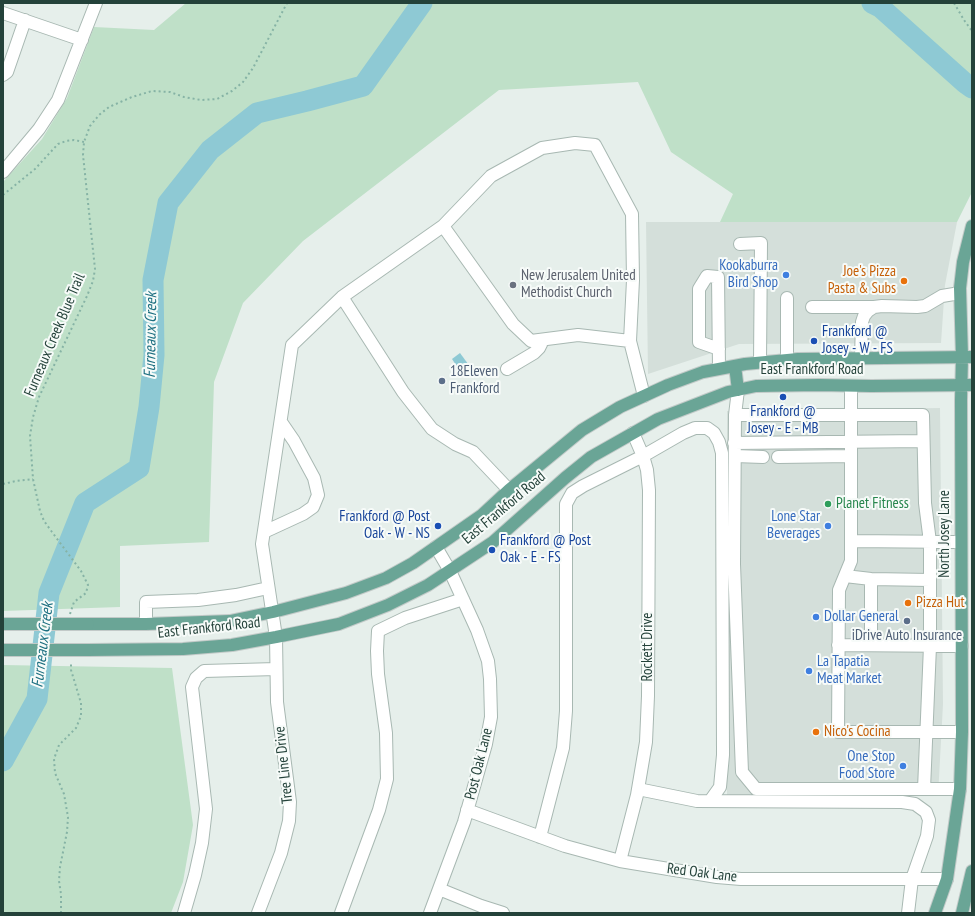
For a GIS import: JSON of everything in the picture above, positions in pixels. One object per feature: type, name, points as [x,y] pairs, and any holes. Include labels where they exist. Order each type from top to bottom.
[{"type":"main road","name":"North Josey Lane","points":[[935,913],[947,879],[967,731],[962,646],[962,542],[967,357],[960,293],[963,262],[972,226]]},
{"type":"main road","name":"East Frankford Road","points":[[3,624],[146,624],[230,621],[346,594],[386,578],[413,563],[482,515],[509,490],[582,430],[620,407],[668,384],[719,368],[760,362],[861,358],[967,357]]},
{"type":"main road","points":[[735,366],[738,390]]},
{"type":"main road","name":"East Frankford Road","points":[[3,650],[183,649],[232,645],[339,624],[388,605],[428,585],[450,571],[492,542],[591,457],[658,419],[728,392],[756,386],[967,385]]},
{"type":"main road","points":[[962,913],[970,888],[972,871]]},
{"type":"street","points":[[3,172],[39,129],[58,100],[96,3]]},
{"type":"street","points":[[3,13],[82,40]]},
{"type":"street","points":[[3,76],[6,72],[24,20]]},
{"type":"street","name":"Tree Line Drive","points":[[258,913],[281,853],[289,821],[290,802],[277,702],[276,637],[262,544],[292,345],[342,297],[443,226],[491,176],[542,148],[575,143],[595,145],[632,214],[633,280],[630,341]]},
{"type":"street","points":[[443,226],[513,324],[531,340],[543,340],[578,335],[630,341],[644,396]]},
{"type":"street","points":[[740,244],[761,243],[760,362]]},
{"type":"street","points":[[719,349],[699,342],[698,289],[708,276],[718,277],[719,349],[719,368]]},
{"type":"street","points":[[812,307],[918,307],[925,306],[948,294],[960,293]]},
{"type":"street","points":[[342,297],[403,392],[432,429],[455,444],[473,452],[509,490]]},
{"type":"street","points":[[787,298],[787,360]]},
{"type":"street","points":[[861,358],[862,322],[868,311],[874,307]]},
{"type":"street","points":[[507,369],[534,353],[539,348],[543,340]]},
{"type":"street","points":[[851,386],[851,561],[839,590],[838,732],[967,731]]},
{"type":"street","points":[[738,390],[734,443],[734,564],[742,772],[756,789],[960,789]]},
{"type":"street","points":[[735,415],[923,415],[925,502],[930,542],[930,646],[924,789]]},
{"type":"street","points":[[264,532],[302,514],[313,507],[318,496],[314,478],[294,441],[280,422]]},
{"type":"street","points":[[540,837],[563,748],[566,710],[566,504],[572,493],[583,486],[643,456],[682,433],[695,428],[707,428],[714,433],[719,442],[722,453],[722,755],[720,787],[710,801]]},
{"type":"street","name":"Rockett Drive","points":[[620,861],[638,789],[646,742],[648,696],[649,490],[647,470],[643,456],[633,433]]},
{"type":"street","points":[[734,443],[923,440]]},
{"type":"street","points":[[734,456],[763,457]]},
{"type":"street","points":[[778,456],[851,456]]},
{"type":"street","points":[[851,541],[962,542]]},
{"type":"street","name":"Post Oak Lane","points":[[430,913],[467,810],[487,738],[491,717],[488,661],[477,630],[463,599],[450,571],[436,547]]},
{"type":"street","points":[[845,576],[871,579],[930,580]]},
{"type":"street","points":[[871,579],[871,645]]},
{"type":"street","points":[[146,624],[146,602],[198,600],[236,595],[268,588]]},
{"type":"street","points":[[340,913],[379,810],[387,780],[386,734],[378,674],[378,631],[405,618],[463,599]]},
{"type":"street","points":[[838,645],[962,646]]},
{"type":"street","points":[[184,913],[202,843],[206,809],[192,687],[196,678],[204,671],[276,669]]},
{"type":"street","points":[[638,789],[697,801],[902,802],[915,804],[926,812],[929,820],[927,836],[912,879],[908,913]]},
{"type":"street","name":"Red Oak Lane","points":[[467,810],[565,846],[620,861],[679,872],[741,879],[947,879]]},
{"type":"street","points":[[439,889],[503,913]]},
{"type":"path","name":"Furneaux Creek Blue Trail","points":[[70,620],[70,612],[74,602],[86,593],[88,585],[81,571],[44,521],[40,511],[33,479],[30,436],[33,417],[39,397],[93,281],[95,269],[84,167],[84,142],[90,126],[99,115],[109,106],[132,97],[152,91],[170,92],[184,97],[201,100],[217,99],[232,92],[243,82],[253,68],[287,3]]},
{"type":"path","points":[[954,3],[972,31]]},
{"type":"path","points":[[3,195],[35,169],[58,144],[74,140],[84,142]]},
{"type":"path","points":[[3,484],[16,480],[33,479]]},
{"type":"path","points":[[61,913],[59,881],[60,867],[67,832],[68,816],[64,794],[55,773],[54,759],[59,745],[76,728],[81,716],[81,703],[71,670],[70,656]]},
{"type":"shaded area","points":[[646,222],[957,222],[945,285],[941,343],[739,344],[648,374]]},
{"type":"shaded area","points":[[940,408],[943,704],[938,796],[727,797],[727,411]]},
{"type":"green space","points":[[186,3],[972,3],[972,192],[957,222],[720,222],[733,194],[671,152],[638,82],[499,90],[303,241],[243,303],[214,382],[209,542],[120,546],[120,607],[3,611],[3,182],[42,139],[67,98],[94,27],[154,30]]},
{"type":"green space","points":[[3,665],[172,668],[193,825],[183,882],[171,913],[3,913]]},
{"type":"water","points":[[460,353],[471,368],[462,374],[452,359]]},
{"type":"waterway","name":"Furneaux Creek","points":[[3,761],[37,699],[49,593],[85,503],[139,468],[149,407],[154,355],[153,280],[168,203],[210,150],[257,113],[363,86],[422,3]]},
{"type":"waterway","name":"Furneaux Creek","points":[[872,3],[880,7],[972,88]]},
{"type":"place","name":"Kookaburra Bird Shop","points":[[786,275]]},
{"type":"place","name":"Joe's Pizza Pasta & Subs","points":[[904,281]]},
{"type":"place","name":"New Jerusalem United Methodist Church","points":[[513,285]]},
{"type":"place","name":"Frankford @ Josey - W - FS","points":[[814,341]]},
{"type":"place","name":"18Eleven Frankford","points":[[442,381]]},
{"type":"place","name":"Frankford @ Josey - E - MB","points":[[783,397]]},
{"type":"place","name":"Planet Fitness","points":[[828,504]]},
{"type":"place","name":"Frankford @ Post Oak - W - NS","points":[[438,526]]},
{"type":"place","name":"Lone Star Beverages","points":[[828,526]]},
{"type":"place","name":"Frankford @ Post Oak - E - FS","points":[[492,550]]},
{"type":"place","name":"Pizza Hut","points":[[908,603]]},
{"type":"place","name":"Dollar General","points":[[816,617]]},
{"type":"place","name":"iDrive Auto Insurance","points":[[907,621]]},
{"type":"place","name":"La Tapatia Meat Market","points":[[809,671]]},
{"type":"place","name":"Nico's Cocina","points":[[816,732]]},
{"type":"place","name":"One Stop Food Store","points":[[903,766]]}]
